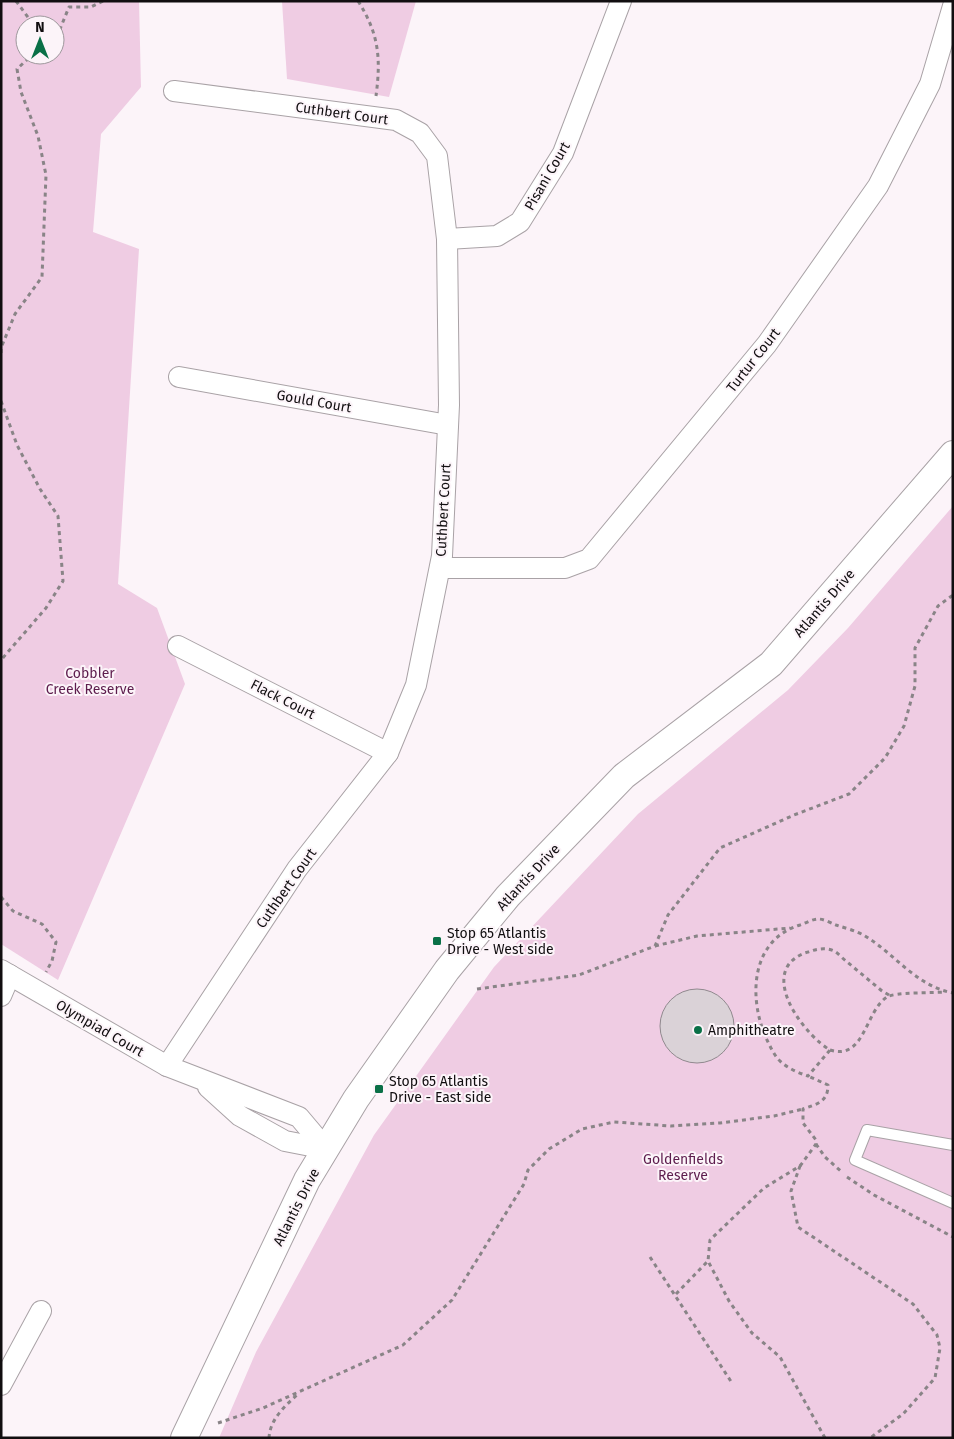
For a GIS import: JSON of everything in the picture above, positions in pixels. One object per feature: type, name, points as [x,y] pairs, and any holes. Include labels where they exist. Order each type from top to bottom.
[{"type":"street","name":"Pisani Court","points":[[448,239],[498,236],[520,222],[563,153],[622,1]]},
{"type":"street","name":"Turtur Court","points":[[440,568],[565,568],[589,560],[767,344],[878,186],[930,84],[953,6]]},
{"type":"street","name":"Cuthbert Court","points":[[167,1066],[297,869],[388,752],[416,685],[440,568],[448,425],[448,239],[437,156],[420,133],[396,120],[174,91]]},
{"type":"street","name":"Gould Court","points":[[179,377],[448,425]]},
{"type":"street","name":"Atlantis Drive","points":[[184,1438],[307,1180],[356,1099],[447,970],[508,896],[624,776],[771,664],[953,454]]},
{"type":"street","name":"Flack Court","points":[[178,646],[388,752]]},
{"type":"street","name":"Olympiad Court","points":[[5,973],[167,1066],[299,1117],[326,1148]]},
{"type":"street","points":[[1,996],[5,973]]},
{"type":"street","name":"Olympiad Court","points":[[201,1080],[240,1116],[285,1142],[326,1148]]},
{"type":"street","points":[[1,1385],[42,1311]]},
{"type":"lane","points":[[953,1145],[867,1130],[855,1160],[953,1203]]},
{"type":"path","points":[[16,1],[26,15]]},
{"type":"path","points":[[65,15],[69,7],[91,7],[103,1]]},
{"type":"path","points":[[358,1],[366,14],[378,47],[378,80],[374,117]]},
{"type":"path","points":[[1,353],[15,314],[42,277],[46,175],[38,136],[21,92],[17,69],[21,65]]},
{"type":"path","points":[[1,401],[17,444],[40,489],[58,516],[63,581],[46,608],[1,660]]},
{"type":"path","points":[[655,946],[668,915],[720,848],[794,815],[849,794],[885,758],[904,726],[915,686],[915,648],[938,606],[953,595]]},
{"type":"path","points":[[1,897],[13,911],[42,924],[56,942],[52,961],[37,991]]},
{"type":"path","points":[[478,989],[579,975],[655,946],[697,936],[790,928],[819,919],[864,935],[918,979],[953,994]]},
{"type":"path","points":[[217,1424],[263,1408],[403,1345],[452,1300],[524,1184],[528,1170],[549,1149],[582,1129],[614,1122],[671,1126],[720,1123],[774,1116],[820,1103],[828,1094],[828,1085],[795,1072],[781,1062],[772,1050],[759,1018],[756,983],[759,969],[774,939],[790,928]]},
{"type":"path","points":[[889,995],[879,1003],[858,1042],[849,1050],[839,1053],[820,1044],[802,1025],[787,999],[783,986],[784,971],[792,960],[804,953],[821,948],[834,951],[889,995],[946,992]]},
{"type":"path","points":[[808,1076],[830,1050]]},
{"type":"path","points":[[802,1109],[803,1123],[816,1140],[816,1144],[825,1157],[844,1175],[874,1195],[953,1237]]},
{"type":"path","points":[[816,1144],[800,1166],[791,1191],[798,1227],[913,1304],[937,1335],[940,1348],[935,1378],[903,1414],[870,1438]]},
{"type":"path","points":[[800,1166],[764,1188],[710,1240],[708,1261],[729,1301],[752,1333],[780,1357],[826,1438]]},
{"type":"path","points":[[650,1257],[676,1294],[732,1383]]},
{"type":"path","points":[[676,1294],[708,1261]]},
{"type":"path","points":[[269,1438],[270,1429],[281,1411],[300,1392]]},
{"type":"green space","name":"Cobbler Creek Reserve","points":[[1,1],[139,1],[141,87],[101,134],[93,232],[139,249],[118,584],[157,608],[185,684],[58,980],[1,944]]},
{"type":"green space","points":[[282,1],[416,1],[389,97],[287,79]]},
{"type":"green space","name":"Goldenfields Reserve","points":[[953,506],[953,1438],[219,1438],[256,1352],[374,1135],[494,967],[638,814],[788,690],[848,628]]},
{"type":"building","name":"Amphitheatre","points":[[690,989],[704,989],[718,995],[728,1005],[734,1019],[734,1033],[728,1047],[718,1057],[704,1063],[690,1063],[676,1057],[666,1047],[660,1033],[660,1019],[666,1005],[676,995]]},
{"type":"place","name":"Stop 65 Atlantis Drive - West side","points":[[437,941]]},
{"type":"place","name":"Amphitheatre","points":[[698,1030]]},
{"type":"place","name":"Stop 65 Atlantis Drive - East side","points":[[379,1089]]}]
